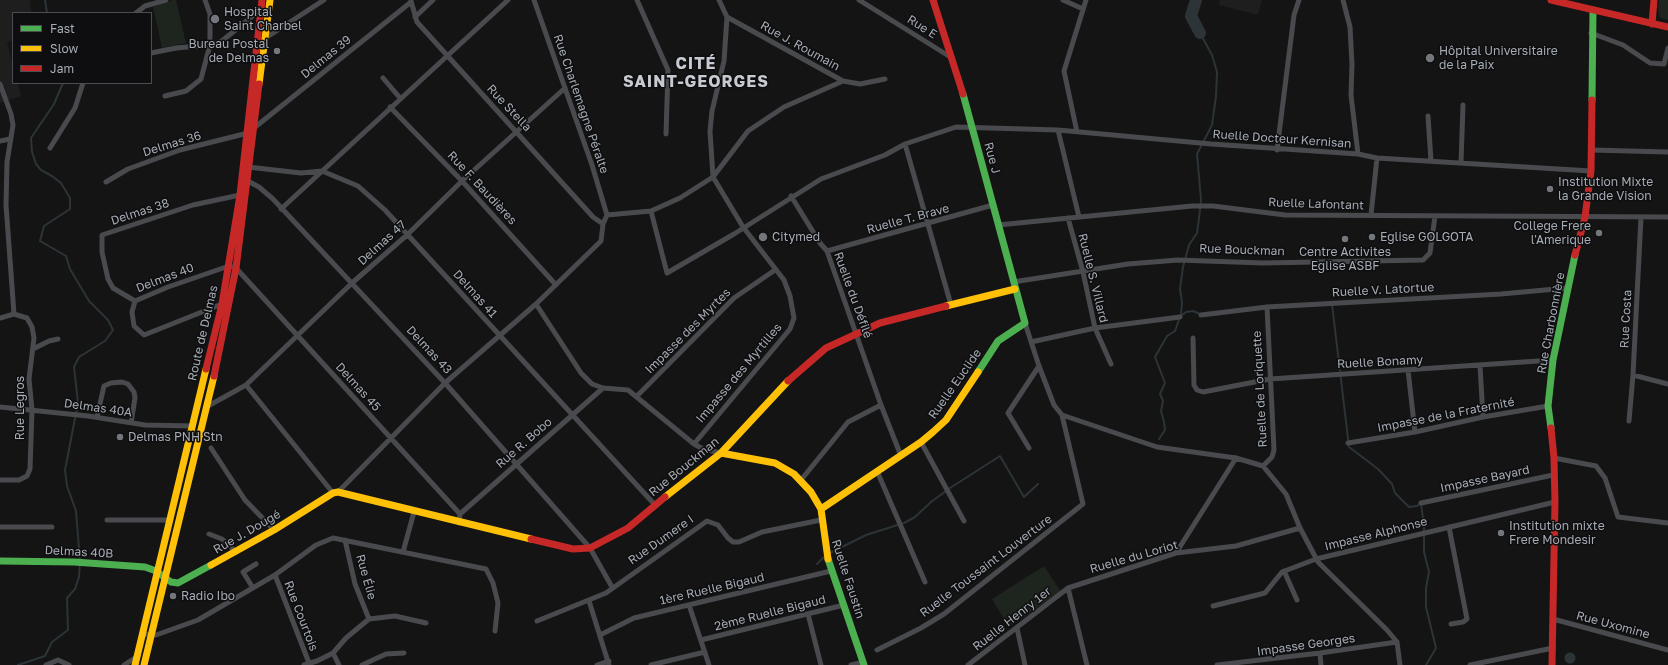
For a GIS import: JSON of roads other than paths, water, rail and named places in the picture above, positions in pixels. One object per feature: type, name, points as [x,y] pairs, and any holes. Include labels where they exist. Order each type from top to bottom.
[{"type":"street","points":[[137,12],[145,6],[166,0]]},
{"type":"street","points":[[165,96],[186,91],[197,84],[201,79],[206,66],[210,45],[210,14],[205,0]]},
{"type":"street","name":"Route de Delmas","points":[[135,665],[147,635],[165,578],[208,406],[232,267],[245,180],[246,135],[262,0]]},
{"type":"street","name":"Route de Delmas","points":[[246,166],[254,128],[270,0]]},
{"type":"street","points":[[257,37],[266,39],[324,0]]},
{"type":"street","points":[[415,17],[433,0]]},
{"type":"street","points":[[282,209],[390,107],[508,0]]},
{"type":"street","name":"Rue Charlemagne Péralte","points":[[534,0],[592,165],[607,215]]},
{"type":"street","points":[[637,0],[668,70],[666,134]]},
{"type":"street","points":[[719,0],[727,17],[724,62],[712,111],[710,131],[713,177],[743,227],[775,270]]},
{"type":"street","name":"Rue E","points":[[859,0],[953,59]]},
{"type":"street","name":"Rue J","points":[[933,0],[953,59],[1025,323]]},
{"type":"street","points":[[1062,0],[1083,9]]},
{"type":"street","points":[[1077,132],[1064,71],[1086,0]]},
{"type":"street","points":[[1277,150],[1294,15],[1299,0]]},
{"type":"street","points":[[1343,0],[1350,27],[1352,64],[1351,95],[1358,154]]},
{"type":"street","points":[[1551,0],[1668,27]]},
{"type":"street","points":[[1652,24],[1654,0]]},
{"type":"street","name":"Rue Stella","points":[[411,1],[415,17],[447,56],[517,131],[593,217],[603,224]]},
{"type":"street","name":"Delmas 39","points":[[246,135],[411,1]]},
{"type":"street","points":[[152,53],[176,48],[210,45],[222,41],[261,9]]},
{"type":"street","name":"Rue Charbonnière","points":[[1552,665],[1555,502],[1553,475],[1554,458],[1548,406],[1552,360],[1567,288],[1585,218],[1591,171],[1591,33],[1593,10]]},
{"type":"street","name":"Rue J. Roumain","points":[[727,17],[843,81],[860,84],[885,79]]},
{"type":"street","points":[[1591,33],[1623,45],[1650,63],[1664,64],[1668,48]]},
{"type":"street","points":[[383,78],[400,98]]},
{"type":"street","points":[[246,385],[335,492],[446,383],[536,304],[601,241],[603,224],[607,215],[651,211],[680,198],[713,177],[748,131],[784,107],[843,81]]},
{"type":"street","points":[[0,84],[12,114],[14,125],[10,139],[7,162],[6,205],[14,314],[0,318]]},
{"type":"street","points":[[50,148],[75,108],[83,84]]},
{"type":"street","name":"Delmas 47","points":[[208,406],[246,385],[299,336],[352,283],[407,235],[462,181],[565,88]]},
{"type":"street","points":[[1461,163],[1463,105]]},
{"type":"street","name":"Rue F. Baudières","points":[[390,107],[462,181],[556,285]]},
{"type":"street","points":[[1428,116],[1431,162]]},
{"type":"street","points":[[651,211],[667,273],[821,178],[885,155],[905,144],[956,127],[972,127]]},
{"type":"street","name":"Ruelle Docteur Kernisan","points":[[972,127],[1058,130],[1277,150],[1358,154],[1377,158],[1591,171]]},
{"type":"street","name":"Ruelle S. Villard","points":[[1058,130],[1080,217]]},
{"type":"street","name":"Delmas 36","points":[[106,182],[128,169],[180,150],[246,135]]},
{"type":"street","points":[[0,141],[10,139]]},
{"type":"street","points":[[905,144],[950,305]]},
{"type":"street","points":[[1591,150],[1668,152]]},
{"type":"street","points":[[1371,215],[1377,158]]},
{"type":"street","name":"Delmas 41","points":[[246,166],[301,173],[322,171],[358,186],[385,210],[499,336],[655,504]]},
{"type":"street","name":"Route de Delmas","points":[[144,665],[156,571],[170,520],[232,267],[240,195],[245,180]]},
{"type":"street","name":"Delmas 43","points":[[245,180],[264,191],[282,209],[446,383],[590,548],[612,587]]},
{"type":"street","name":"Delmas 38","points":[[135,301],[113,288],[108,279],[102,252],[102,235],[193,206],[240,195]]},
{"type":"street","name":"Ruelle du Défilé","points":[[791,196],[820,244],[827,251],[881,405],[901,456]]},
{"type":"street","name":"Ruelle T. Brave","points":[[827,251],[993,205]]},
{"type":"street","name":"Ruelle Lafontant","points":[[998,225],[1192,206],[1213,206],[1285,215],[1585,218],[1668,217]]},
{"type":"street","name":"Rue Bouckman","points":[[335,492],[459,523],[573,549],[590,548],[628,528],[655,504],[721,453],[783,385],[826,348],[880,323],[950,305],[1014,285],[1083,272],[1149,262],[1193,260],[1263,263],[1423,260],[1430,253],[1435,216]]},
{"type":"street","name":"Rue Costa","points":[[1629,421],[1633,375],[1641,217]]},
{"type":"street","name":"Ruelle S. Villard","points":[[1068,218],[1083,272],[1094,328],[1111,364]]},
{"type":"street","name":"Delmas 40","points":[[222,304],[144,335],[134,326],[132,312],[135,301],[168,287],[232,267]]},
{"type":"street","name":"Delmas 45","points":[[232,267],[299,336],[460,514]]},
{"type":"street","name":"Impasse des Myrtes","points":[[637,396],[734,298],[775,270]]},
{"type":"street","name":"Impasse des Myrtilles","points":[[694,444],[793,323],[794,318],[790,296],[784,280],[775,270]]},
{"type":"street","name":"Ruelle V. Latortue","points":[[1201,315],[1267,307],[1501,294],[1567,288]]},
{"type":"street","points":[[536,304],[581,374],[592,384],[603,388],[628,390],[694,444],[703,449],[775,463],[801,480],[811,492],[821,509]]},
{"type":"street","name":"Ruelle de Loriquette","points":[[1263,466],[1272,457],[1274,450],[1267,307]]},
{"type":"street","name":"Rue Legros","points":[[0,480],[19,480],[27,476],[30,469],[32,410],[29,378],[34,338],[32,327],[26,318],[14,314]]},
{"type":"street","points":[[1031,342],[1094,328],[1180,317]]},
{"type":"street","points":[[1025,323],[1054,405],[1062,415],[1157,447],[1236,458],[1263,466],[1286,494],[1300,528],[1317,560],[1387,630],[1397,642],[1400,665]]},
{"type":"street","name":"Ruelle Euclide","points":[[821,509],[921,442],[946,420],[998,341],[1025,323]]},
{"type":"street","name":"Ruelle Bonamy","points":[[1193,338],[1194,385],[1197,390],[1210,391],[1270,379],[1552,360]]},
{"type":"street","points":[[33,349],[49,341],[58,340]]},
{"type":"street","points":[[1028,448],[1008,414],[1039,366]]},
{"type":"street","points":[[1480,366],[1483,417]]},
{"type":"street","points":[[1408,370],[1415,432]]},
{"type":"street","points":[[1633,375],[1668,384]]},
{"type":"street","points":[[97,417],[104,386],[111,383],[122,382],[128,384],[134,392],[135,398],[131,422]]},
{"type":"street","name":"Rue R. Bobo","points":[[460,514],[516,463],[603,388]]},
{"type":"street","points":[[801,480],[848,422],[881,405]]},
{"type":"street","name":"Impasse de la Fraternité","points":[[1348,444],[1415,432],[1483,417],[1548,406]]},
{"type":"street","name":"Delmas 40A","points":[[0,408],[97,417],[145,425],[193,426]]},
{"type":"street","name":"Ruelle Toussaint Louverture","points":[[877,650],[921,628],[944,614],[1082,504],[1062,415]]},
{"type":"street","points":[[921,442],[964,521]]},
{"type":"street","points":[[211,448],[245,500],[274,530]]},
{"type":"street","points":[[1176,553],[1236,458]]},
{"type":"street","points":[[1554,458],[1596,466],[1605,478],[1618,517],[1668,523]]},
{"type":"street","points":[[877,472],[925,582]]},
{"type":"street","name":"Impasse Bayard","points":[[1421,503],[1553,475]]},
{"type":"street","name":"Rue J. Dougé","points":[[165,578],[178,583],[274,530],[335,492]]},
{"type":"street","name":"Impasse Alphonse","points":[[1213,606],[1265,593],[1284,571],[1317,560],[1555,502]]},
{"type":"street","name":"Ruelle Faustin","points":[[821,509],[821,520],[831,571],[864,663]]},
{"type":"street","points":[[403,552],[414,512]]},
{"type":"street","points":[[459,523],[460,514]]},
{"type":"street","points":[[107,520],[170,520]]},
{"type":"street","name":"Rue Dumere I","points":[[537,621],[606,593],[612,587],[707,521],[718,525],[733,542],[739,542],[768,531],[821,520]]},
{"type":"street","points":[[0,527],[52,526]]},
{"type":"street","points":[[1449,527],[1467,619],[1463,622],[1450,624]]},
{"type":"street","name":"Ruelle du Loriot","points":[[1068,588],[1176,553],[1236,546],[1300,528]]},
{"type":"street","points":[[209,534],[222,539],[236,552]]},
{"type":"street","points":[[147,635],[198,620],[274,575],[316,545],[333,538],[486,568],[493,583],[498,603],[494,631]]},
{"type":"street","name":"Rue Élie","points":[[345,540],[355,584],[368,619]]},
{"type":"street","name":"Delmas 40B","points":[[0,561],[90,563],[145,567],[156,571]]},
{"type":"street","points":[[252,588],[243,572],[256,564]]},
{"type":"street","points":[[156,571],[165,578]]},
{"type":"street","name":"1ère Ruelle Bigaud","points":[[600,635],[634,618],[831,571]]},
{"type":"street","points":[[1284,571],[1297,600]]},
{"type":"street","name":"Rue Courtois","points":[[274,575],[306,664]]},
{"type":"street","points":[[1068,588],[1087,665]]},
{"type":"street","name":"Ruelle Henry 1er","points":[[968,665],[1068,588]]},
{"type":"street","points":[[589,601],[609,663],[597,665]]},
{"type":"street","name":"2ème Ruelle Bigaud","points":[[701,640],[844,604]]},
{"type":"street","points":[[689,605],[709,665]]},
{"type":"street","points":[[808,614],[821,665]]},
{"type":"street","points":[[306,664],[334,652],[346,638],[368,619],[395,616],[426,623]]},
{"type":"street","name":"Rue Uxomine","points":[[1553,619],[1668,650]]},
{"type":"street","points":[[1017,628],[1026,665]]},
{"type":"street","name":"Impasse Georges","points":[[1217,665],[1253,663],[1397,642]]},
{"type":"street","points":[[1470,665],[1553,648]]},
{"type":"street","points":[[334,652],[339,665]]},
{"type":"street","points":[[651,665],[705,652]]},
{"type":"street","points":[[362,665],[386,654],[404,653]]},
{"type":"street","points":[[1320,653],[1321,665]]},
{"type":"street","points":[[124,665],[138,656]]},
{"type":"street","points":[[46,665],[58,660],[69,665]]},
{"type":"street","points":[[851,665],[864,663]]},
{"type":"waterway","points":[[45,0],[47,12]]},
{"type":"waterway","points":[[1196,0],[1191,16],[1200,33]]},
{"type":"waterway","points":[[1159,439],[1165,430],[1161,411],[1163,401],[1160,394],[1165,383],[1155,357],[1167,336],[1175,331],[1181,314],[1182,302],[1180,289],[1183,267],[1189,245],[1197,233],[1201,200],[1197,154],[1212,125],[1216,96],[1217,72],[1212,55],[1200,33]]},
{"type":"waterway","points":[[18,665],[45,656],[52,642],[68,630],[67,598],[75,589],[79,577],[80,561],[76,511],[67,486],[65,470],[78,403],[74,367],[79,357],[105,341],[113,330],[108,320],[89,301],[70,269],[66,256],[40,241],[44,226],[70,209],[70,198],[61,183],[41,170],[36,164],[32,152],[31,138],[54,104],[63,84]]},
{"type":"waterway","points":[[1332,304],[1349,447],[1378,469],[1392,484],[1395,493],[1409,507],[1417,506],[1421,503],[1424,527],[1424,552],[1429,572],[1426,588],[1426,607],[1436,648],[1426,665]]},
{"type":"waterway","points":[[1181,316],[1186,312],[1193,311],[1200,314]]},
{"type":"waterway","points":[[830,553],[866,535],[904,523],[915,517],[931,502],[950,488],[1000,456],[1024,497],[1038,484]]},
{"type":"waterway","points":[[817,564],[826,555]]},
{"type":"place","name":"Hospital Saint Charbel","points":[[215,19]]},
{"type":"place","name":"Bureau Postal de Delmas","points":[[277,51]]},
{"type":"place","name":"Hôpital Universitaire de la Paix","points":[[1430,58]]},
{"type":"place","name":"Institution Mixte la Grande Vision","points":[[1550,189]]},
{"type":"place","name":"College Frere l'Amerique","points":[[1599,233]]},
{"type":"place","name":"Citymed","points":[[763,237]]},
{"type":"place","name":"Eglise GOLGOTA","points":[[1372,237]]},
{"type":"place","name":"Centre Activites Eglise ASBF","points":[[1345,239]]},
{"type":"place","name":"Delmas PNH Stn","points":[[120,437]]},
{"type":"place","name":"Institution mixte Frere Mondesir","points":[[1501,533]]},
{"type":"place","name":"Radio Ibo","points":[[173,596]]},
{"type":"district","name":"CITÉ SAINT-GEORGES","points":[[696,73]]}]
